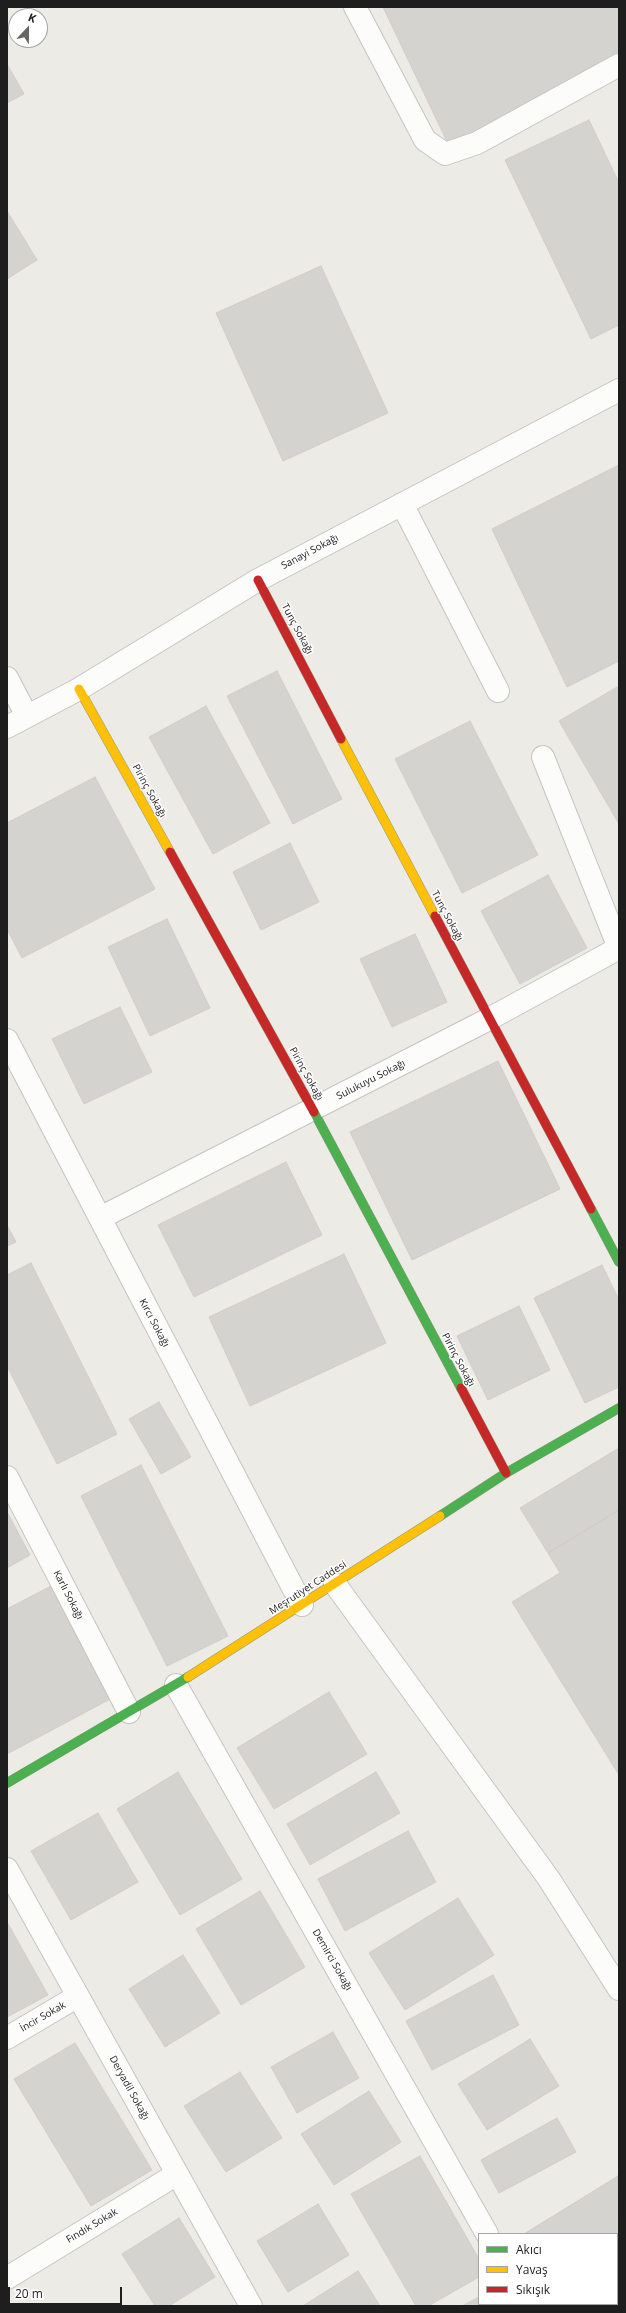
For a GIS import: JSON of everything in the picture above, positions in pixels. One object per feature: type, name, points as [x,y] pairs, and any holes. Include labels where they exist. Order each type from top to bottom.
[{"type":"street","points":[[355,7],[425,140],[445,154],[477,143],[619,65]]},
{"type":"street","name":"Sanayi Sokağı","points":[[7,726],[79,689],[258,580],[619,390]]},
{"type":"street","points":[[402,504],[498,691]]},
{"type":"street","name":"Tunç Sokağı","points":[[258,580],[489,1019],[619,1262]]},
{"type":"street","points":[[7,678],[27,716]]},
{"type":"street","name":"Pirinç Sokağı","points":[[79,689],[313,1110],[506,1473]]},
{"type":"street","points":[[543,757],[619,948]]},
{"type":"street","name":"Sulukuyu Sokağı","points":[[100,1218],[489,1019],[619,948]]},
{"type":"street","name":"Kırcı Sokağı","points":[[7,1040],[302,1606]]},
{"type":"street","name":"Meşrutiyet Caddesi","points":[[7,1783],[176,1685],[302,1606],[506,1473],[619,1408]]},
{"type":"street","name":"Karlı Sokağı","points":[[7,1477],[129,1712]]},
{"type":"street","points":[[335,1584],[549,1879],[619,1989]]},
{"type":"street","name":"Demirci Sokağı","points":[[176,1685],[486,2233]]},
{"type":"street","name":"Deryadil Sokağı","points":[[7,1869],[251,2306]]},
{"type":"street","name":"İncir Sokak","points":[[7,2038],[78,1996]]},
{"type":"street","name":"Fındık Sokak","points":[[7,2278],[177,2174]]},
{"type":"building","points":[[383,7],[619,7],[619,53],[450,148]]},
{"type":"building","points":[[7,64],[24,94],[7,103]]},
{"type":"building","points":[[589,120],[619,183],[619,325],[591,339],[505,160]]},
{"type":"building","points":[[7,211],[37,260],[7,279]]},
{"type":"building","points":[[321,266],[388,413],[283,461],[216,313]]},
{"type":"building","points":[[619,465],[619,661],[567,687],[492,529]]},
{"type":"building","points":[[277,671],[342,799],[293,824],[227,696]]},
{"type":"building","points":[[619,686],[619,824],[559,721]]},
{"type":"building","points":[[206,706],[270,823],[213,854],[149,737]]},
{"type":"building","points":[[470,721],[538,855],[462,893],[395,759]]},
{"type":"building","points":[[95,777],[155,889],[22,958],[7,929],[7,823]]},
{"type":"building","points":[[290,843],[319,902],[261,930],[233,872]]},
{"type":"building","points":[[548,875],[587,948],[520,984],[481,911]]},
{"type":"building","points":[[167,919],[210,1008],[150,1036],[108,947]]},
{"type":"building","points":[[415,934],[447,1002],[392,1027],[360,959]]},
{"type":"building","points":[[120,1007],[152,1072],[84,1104],[52,1039]]},
{"type":"building","points":[[498,1061],[560,1189],[412,1260],[350,1132]]},
{"type":"building","points":[[286,1162],[322,1235],[194,1297],[158,1225]]},
{"type":"building","points":[[7,1225],[16,1242],[7,1246]]},
{"type":"building","points":[[344,1254],[386,1343],[250,1406],[209,1317]]},
{"type":"building","points":[[31,1263],[117,1434],[57,1464],[7,1366],[7,1275]]},
{"type":"building","points":[[602,1265],[619,1300],[619,1387],[585,1403],[534,1298]]},
{"type":"building","points":[[519,1306],[550,1370],[488,1400],[457,1336]]},
{"type":"building","points":[[159,1402],[191,1457],[161,1474],[129,1419]]},
{"type":"building","points":[[619,1448],[619,1510],[548,1553],[520,1508]]},
{"type":"building","points":[[141,1465],[228,1636],[167,1666],[81,1496]]},
{"type":"building","points":[[619,1510],[619,1775],[512,1602],[560,1573],[548,1553]]},
{"type":"building","points":[[7,1512],[30,1555],[7,1568]]},
{"type":"building","points":[[53,1585],[114,1697],[7,1754],[7,1609]]},
{"type":"building","points":[[329,1692],[367,1754],[274,1809],[237,1748]]},
{"type":"building","points":[[178,1772],[242,1879],[180,1915],[117,1809]]},
{"type":"building","points":[[376,1772],[400,1813],[310,1865],[287,1824]]},
{"type":"building","points":[[98,1813],[138,1882],[71,1920],[31,1851]]},
{"type":"building","points":[[408,1831],[436,1882],[345,1931],[318,1879]]},
{"type":"building","points":[[260,1891],[305,1967],[241,2005],[196,1929]]},
{"type":"building","points":[[458,1898],[494,1955],[405,2010],[369,1953]]},
{"type":"building","points":[[7,1922],[48,1995],[7,2017]]},
{"type":"building","points":[[183,1955],[220,2013],[165,2047],[129,1989]]},
{"type":"building","points":[[493,1975],[519,2025],[432,2070],[406,2021]]},
{"type":"building","points":[[333,2032],[359,2078],[297,2113],[271,2067]]},
{"type":"building","points":[[530,2039],[559,2086],[487,2130],[458,2084]]},
{"type":"building","points":[[75,2043],[152,2170],[91,2206],[14,2079]]},
{"type":"building","points":[[240,2072],[282,2138],[226,2172],[184,2106]]},
{"type":"building","points":[[369,2091],[401,2142],[334,2185],[301,2134]]},
{"type":"building","points":[[557,2118],[576,2152],[499,2193],[481,2160]]},
{"type":"building","points":[[420,2156],[478,2257],[478,2278],[428,2306],[416,2306],[351,2194]]},
{"type":"building","points":[[618,2176],[619,2255],[618,2233],[526,2233]]},
{"type":"building","points":[[318,2204],[349,2255],[288,2292],[257,2241]]},
{"type":"building","points":[[179,2218],[215,2277],[169,2306],[155,2306],[122,2254]]},
{"type":"building","points":[[358,2271],[380,2306],[303,2306]]},
{"type":"building","points":[[619,2271],[619,2306],[566,2305],[618,2305]]},
{"type":"building","points":[[478,2298],[478,2305],[496,2306],[462,2306]]},
{"type":"traffic: fast","points":[[314,1112],[461,1388]]},
{"type":"traffic: fast","points":[[591,1209],[619,1262]]},
{"type":"traffic: fast","points":[[440,1516],[506,1473],[619,1408]]},
{"type":"traffic: fast","points":[[7,1783],[188,1677]]},
{"type":"traffic: slow","points":[[79,689],[170,852]]},
{"type":"traffic: slow","points":[[341,739],[435,916]]},
{"type":"traffic: slow","points":[[188,1677],[440,1516]]},
{"type":"traffic: jam","points":[[258,580],[341,739]]},
{"type":"traffic: jam","points":[[170,852],[314,1112]]},
{"type":"traffic: jam","points":[[435,916],[591,1209]]},
{"type":"traffic: jam","points":[[461,1388],[506,1473]]}]
